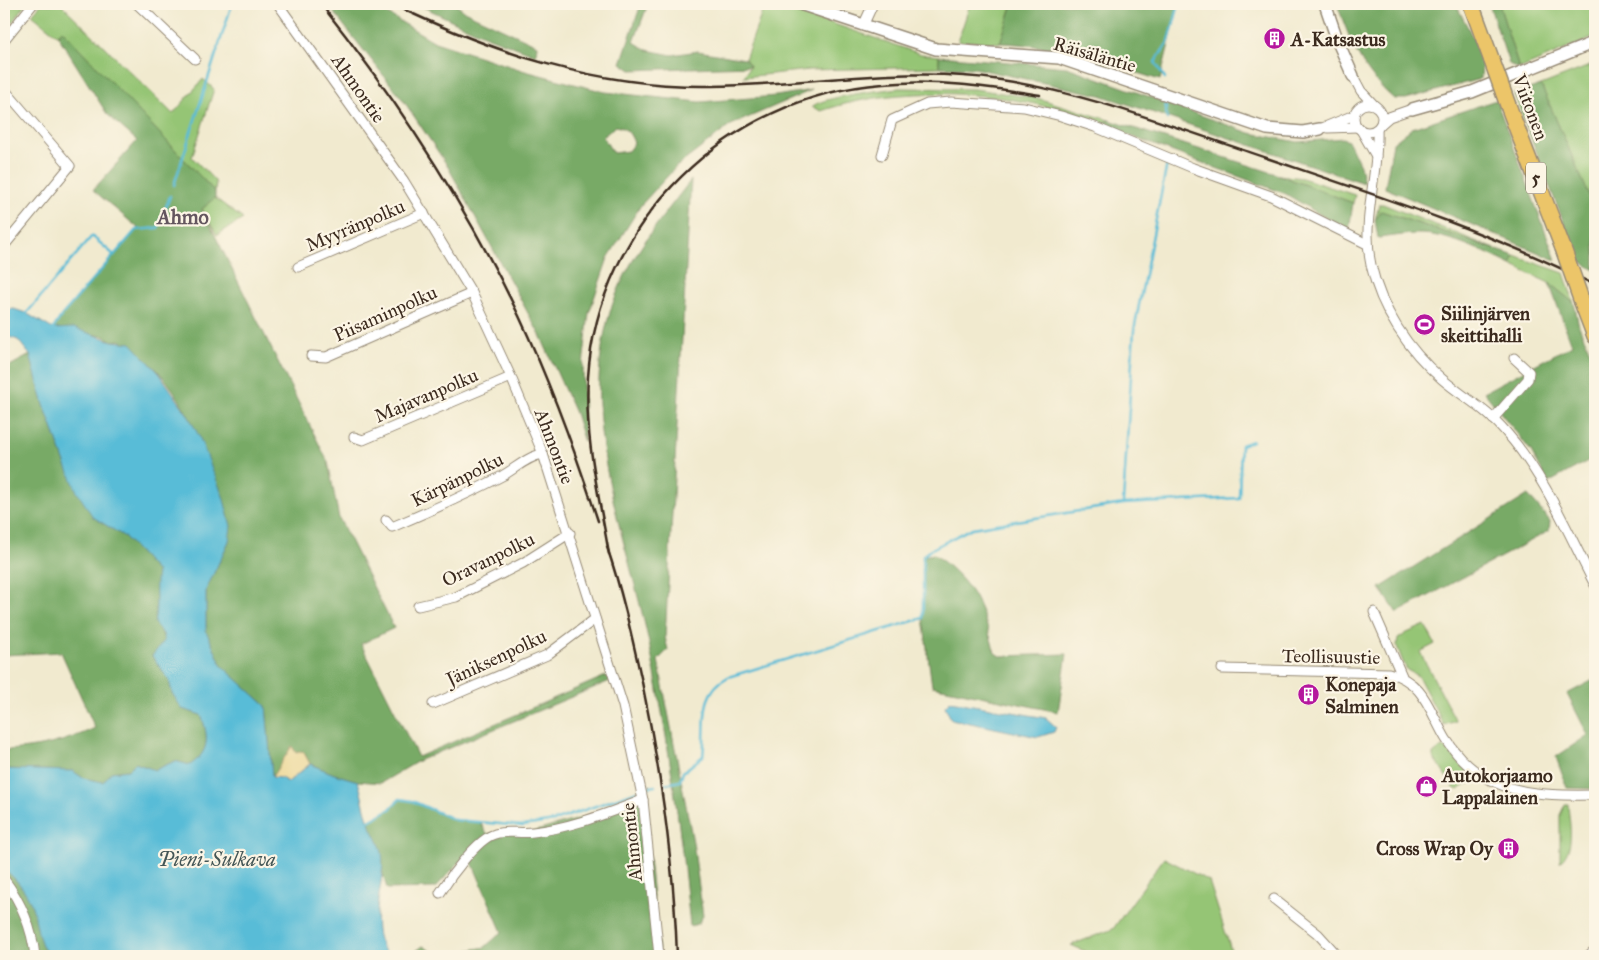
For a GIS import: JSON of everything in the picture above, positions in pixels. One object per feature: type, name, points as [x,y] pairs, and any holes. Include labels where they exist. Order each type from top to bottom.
[{"type":"highway","name":"Viitonen","points":[[1471,4],[1595,336]]},
{"type":"street","points":[[4,40],[33,4]]},
{"type":"street","points":[[137,4],[194,59]]},
{"type":"street","name":"Ahmontie","points":[[278,4],[404,181],[472,293],[511,377],[543,454],[570,533],[595,619],[624,706],[643,800],[659,956]]},
{"type":"street","name":"Räisäläntie","points":[[800,4],[936,49],[1059,58],[1267,129],[1303,132],[1320,129]]},
{"type":"street","points":[[863,26],[873,4]]},
{"type":"street","points":[[1326,4],[1338,42],[1353,76],[1361,92],[1378,108],[1377,159],[1369,204],[1368,244],[1376,280],[1386,308],[1419,358],[1442,379],[1493,419],[1528,458],[1595,585]]},
{"type":"street","points":[[1320,129],[1359,129],[1369,132],[1379,127],[1390,117],[1472,92],[1595,42]]},
{"type":"street","points":[[1353,76],[1358,101],[1355,113],[1359,129],[1370,143],[1377,159]]},
{"type":"street","points":[[4,89],[70,166],[4,246]]},
{"type":"street","points":[[882,154],[892,120],[927,104],[976,102],[1024,107],[1095,126],[1193,168],[1271,196],[1368,244]]},
{"type":"street","points":[[1320,129],[1355,113],[1368,104],[1389,112],[1412,110]]},
{"type":"street","name":"Myyränpolku","points":[[298,267],[424,213]]},
{"type":"street","name":"Piisaminpolku","points":[[311,356],[326,357],[472,293]]},
{"type":"street","points":[[1493,419],[1528,380],[1528,372],[1514,358]]},
{"type":"street","name":"Majavanpolku","points":[[354,437],[363,440],[511,377]]},
{"type":"street","name":"Kärpänpolku","points":[[386,520],[392,526],[445,506],[513,470],[536,455],[543,454]]},
{"type":"street","name":"Oravanpolku","points":[[418,606],[456,597],[523,563],[570,533]]},
{"type":"street","points":[[1374,612],[1402,676]]},
{"type":"street","name":"Jäniksenpolku","points":[[433,704],[547,655],[595,619]]},
{"type":"street","name":"Teollisuustie","points":[[1222,669],[1389,673],[1402,676],[1413,683],[1447,740],[1458,754],[1494,781],[1510,789],[1532,794],[1595,795]]},
{"type":"street","points":[[440,893],[459,866],[476,847],[494,834],[533,832],[561,827],[643,800]]},
{"type":"street","points":[[4,879],[26,916],[34,943],[35,956]]},
{"type":"street","points":[[1274,899],[1318,934],[1338,956]]},
{"type":"street","points":[[1588,956],[1595,950]]},
{"type":"green space","points":[[4,4],[26,4],[4,33]]},
{"type":"green space","points":[[41,4],[61,4],[173,114],[203,79],[214,89],[192,157],[216,182],[215,192],[62,31],[58,36],[32,15]]},
{"type":"green space","points":[[327,4],[371,4],[435,42],[525,71],[605,92],[700,102],[776,96],[812,90],[731,125],[676,167],[641,205],[608,258],[589,313],[583,365],[584,442],[575,413],[541,337],[447,165],[403,100]],"holes":[[[615,126],[627,131],[634,143],[628,151],[613,153],[603,137]]]},
{"type":"green space","points":[[417,4],[455,4],[464,11],[537,45],[536,55],[481,34]]},
{"type":"green space","points":[[641,4],[648,4],[634,42],[647,50],[672,55],[698,51],[745,59],[750,66],[631,70],[621,63]]},
{"type":"green space","points":[[765,4],[776,4],[921,54],[939,56],[939,67],[809,70],[744,77],[750,66],[745,59]]},
{"type":"green space","points":[[970,4],[1013,4],[1000,43],[958,41]]},
{"type":"green space","points":[[1013,4],[1179,4],[1160,80],[1061,51],[1020,44],[1000,43]]},
{"type":"green space","points":[[1337,4],[1456,4],[1478,51],[1482,71],[1480,79],[1406,99],[1394,99],[1373,77],[1358,55]]},
{"type":"green space","points":[[1489,4],[1499,4],[1519,69],[1509,64]]},
{"type":"green space","points":[[1499,4],[1595,4],[1595,37],[1519,69]]},
{"type":"green space","points":[[62,30],[215,192],[215,198],[202,209],[328,462],[339,518],[394,628],[361,644],[418,757],[608,675],[610,681],[420,760],[381,783],[358,781],[334,774],[310,764],[303,751],[272,777],[266,706],[222,666],[206,631],[206,590],[229,541],[203,452],[185,410],[159,372],[120,340],[112,341],[104,336],[53,329],[62,315],[138,228],[93,190],[137,141],[107,114],[58,36]]},
{"type":"green space","points":[[939,56],[1067,67],[1250,133],[1298,142],[1343,138],[1349,142],[1360,165],[1364,183],[1100,95],[974,68],[939,67]]},
{"type":"green space","points":[[1592,65],[1595,88],[1595,209],[1541,85]]},
{"type":"green space","points":[[1541,85],[1595,209],[1595,270],[1578,260],[1514,94]]},
{"type":"green space","points":[[899,88],[974,89],[1037,98],[1109,120],[1102,124],[1035,104],[962,94],[889,96],[854,102],[821,111],[812,107],[817,103],[839,97]]},
{"type":"green space","points":[[1496,100],[1556,260],[1385,188],[1393,143],[1412,128]]},
{"type":"green space","points":[[1109,120],[1279,175],[1353,203],[1349,230],[1286,194],[1102,124]]},
{"type":"green space","points":[[1279,175],[1302,178],[1355,195],[1353,203]]},
{"type":"green space","points":[[691,180],[665,637],[668,650],[658,660],[693,842],[703,916],[698,924],[690,926],[678,819],[662,714],[649,643],[607,469],[601,433],[599,398],[600,363],[604,335],[620,286],[644,243]]},
{"type":"green space","points":[[215,198],[243,219],[217,235],[202,209]]},
{"type":"green space","points":[[1379,204],[1495,249],[1381,211],[1375,220]]},
{"type":"green space","points":[[1381,211],[1515,256],[1511,265],[1465,244],[1428,235],[1412,234],[1378,238],[1375,220]]},
{"type":"green space","points":[[1515,256],[1564,273],[1574,303],[1549,283],[1511,265]]},
{"type":"green space","points":[[1549,283],[1574,303],[1579,326],[1595,362],[1595,457],[1548,483],[1531,451],[1484,392],[1572,345]]},
{"type":"green space","points":[[30,355],[44,405],[65,463],[93,517],[125,537],[157,572],[156,610],[164,641],[152,656],[169,680],[172,693],[182,709],[201,715],[205,730],[206,743],[204,749],[197,760],[190,765],[175,761],[155,770],[135,763],[128,770],[111,772],[103,783],[83,778],[73,771],[4,769],[4,750],[50,744],[95,728],[61,652],[4,655],[4,569],[6,568],[9,475],[4,475],[4,369]]},
{"type":"green space","points":[[1528,495],[1550,521],[1549,531],[1397,613],[1380,588]]},
{"type":"green space","points":[[934,554],[959,576],[975,598],[981,609],[995,653],[1000,656],[1067,654],[1058,712],[932,686],[923,618],[923,556]]},
{"type":"green space","points":[[1425,625],[1435,644],[1420,652],[1456,721],[1444,725],[1418,676],[1407,670],[1397,646],[1398,639]]},
{"type":"green space","points":[[1595,679],[1595,789],[1567,788],[1556,757],[1588,735],[1567,694]]},
{"type":"green space","points":[[1442,747],[1446,748],[1477,779],[1458,790],[1454,788],[1433,757],[1433,754]]},
{"type":"green space","points":[[400,799],[412,801],[455,820],[480,822],[487,834],[533,832],[643,800],[659,956],[439,956],[485,947],[502,932],[468,853],[435,888],[387,889],[369,821],[390,809]]},
{"type":"green space","points":[[1565,804],[1568,804],[1570,843],[1565,857],[1560,862],[1560,815]]},
{"type":"green space","points":[[1164,858],[1209,881],[1233,956],[1108,956],[1091,954],[1071,945],[1113,929]]},
{"type":"green space","points":[[4,869],[20,885],[29,899],[42,944],[49,956],[4,956]]},
{"type":"green space","points":[[423,946],[439,956],[409,956]]},
{"type":"sand","points":[[292,746],[296,753],[303,751],[310,764],[288,782],[272,777]]},
{"type":"water","name":"Pieni-Sulkava","points":[[14,309],[26,313],[53,329],[74,328],[112,341],[131,343],[159,373],[188,415],[199,436],[223,496],[231,526],[229,541],[206,590],[206,631],[222,666],[266,706],[272,777],[281,778],[288,782],[310,764],[358,781],[367,817],[382,853],[383,865],[376,921],[382,946],[390,956],[49,956],[45,950],[39,938],[29,899],[20,885],[4,869],[4,769],[73,771],[83,778],[103,782],[111,772],[128,770],[135,763],[155,770],[175,761],[190,765],[201,755],[206,743],[206,737],[201,715],[182,709],[172,693],[169,680],[152,656],[164,641],[163,634],[154,623],[157,572],[125,537],[93,517],[77,492],[44,405],[30,355],[18,340],[4,335],[4,310]]},
{"type":"water","points":[[950,701],[1046,718],[1056,727],[1054,732],[1038,737],[951,719],[945,706]]},
{"type":"waterway","points":[[174,185],[232,4]]},
{"type":"waterway","points":[[1165,78],[1155,62],[1169,41],[1179,4]]},
{"type":"waterway","points":[[1165,101],[1167,119]]},
{"type":"waterway","points":[[1123,503],[1134,330],[1167,164]]},
{"type":"waterway","points":[[53,329],[62,315],[136,230],[158,228],[170,196]]},
{"type":"waterway","points":[[26,314],[92,236],[114,255]]},
{"type":"waterway","points":[[666,784],[680,781],[683,772],[703,756],[705,711],[708,701],[718,684],[728,677],[923,618],[923,556],[930,550],[972,528],[1123,504],[1239,498],[1241,445],[1252,441]]},
{"type":"waterway","points":[[648,787],[655,786]]},
{"type":"waterway","points":[[369,821],[390,809],[400,799],[412,801],[455,820],[523,826],[554,821],[637,791]]},
{"type":"railway","points":[[321,4],[377,78],[429,154],[498,275],[519,316],[552,391],[598,521]]},
{"type":"railway","points":[[392,4],[430,22],[508,52],[588,74],[628,81],[712,86],[929,74],[1001,80],[1064,93],[1157,121],[1424,212],[1511,246],[1595,285]]},
{"type":"railway","points":[[609,554],[593,466],[588,422],[588,377],[597,320],[617,268],[645,219],[681,177],[724,141],[773,113],[826,94],[883,84],[922,82],[1040,95]]},
{"type":"railway","points":[[607,547],[630,631],[655,750],[670,853],[677,956]]},
{"type":"place","name":"A-Katsastus","points":[[1275,39]]},
{"type":"place","name":"Siilinjärven skeittihalli","points":[[1425,324]]},
{"type":"place","name":"Konepaja Salminen","points":[[1309,695]]},
{"type":"place","name":"Autokorjaamo Lappalainen","points":[[1426,786]]},
{"type":"place","name":"Cross Wrap Oy","points":[[1509,848]]},
{"type":"district","name":"Ahmo","points":[[183,217]]}]
